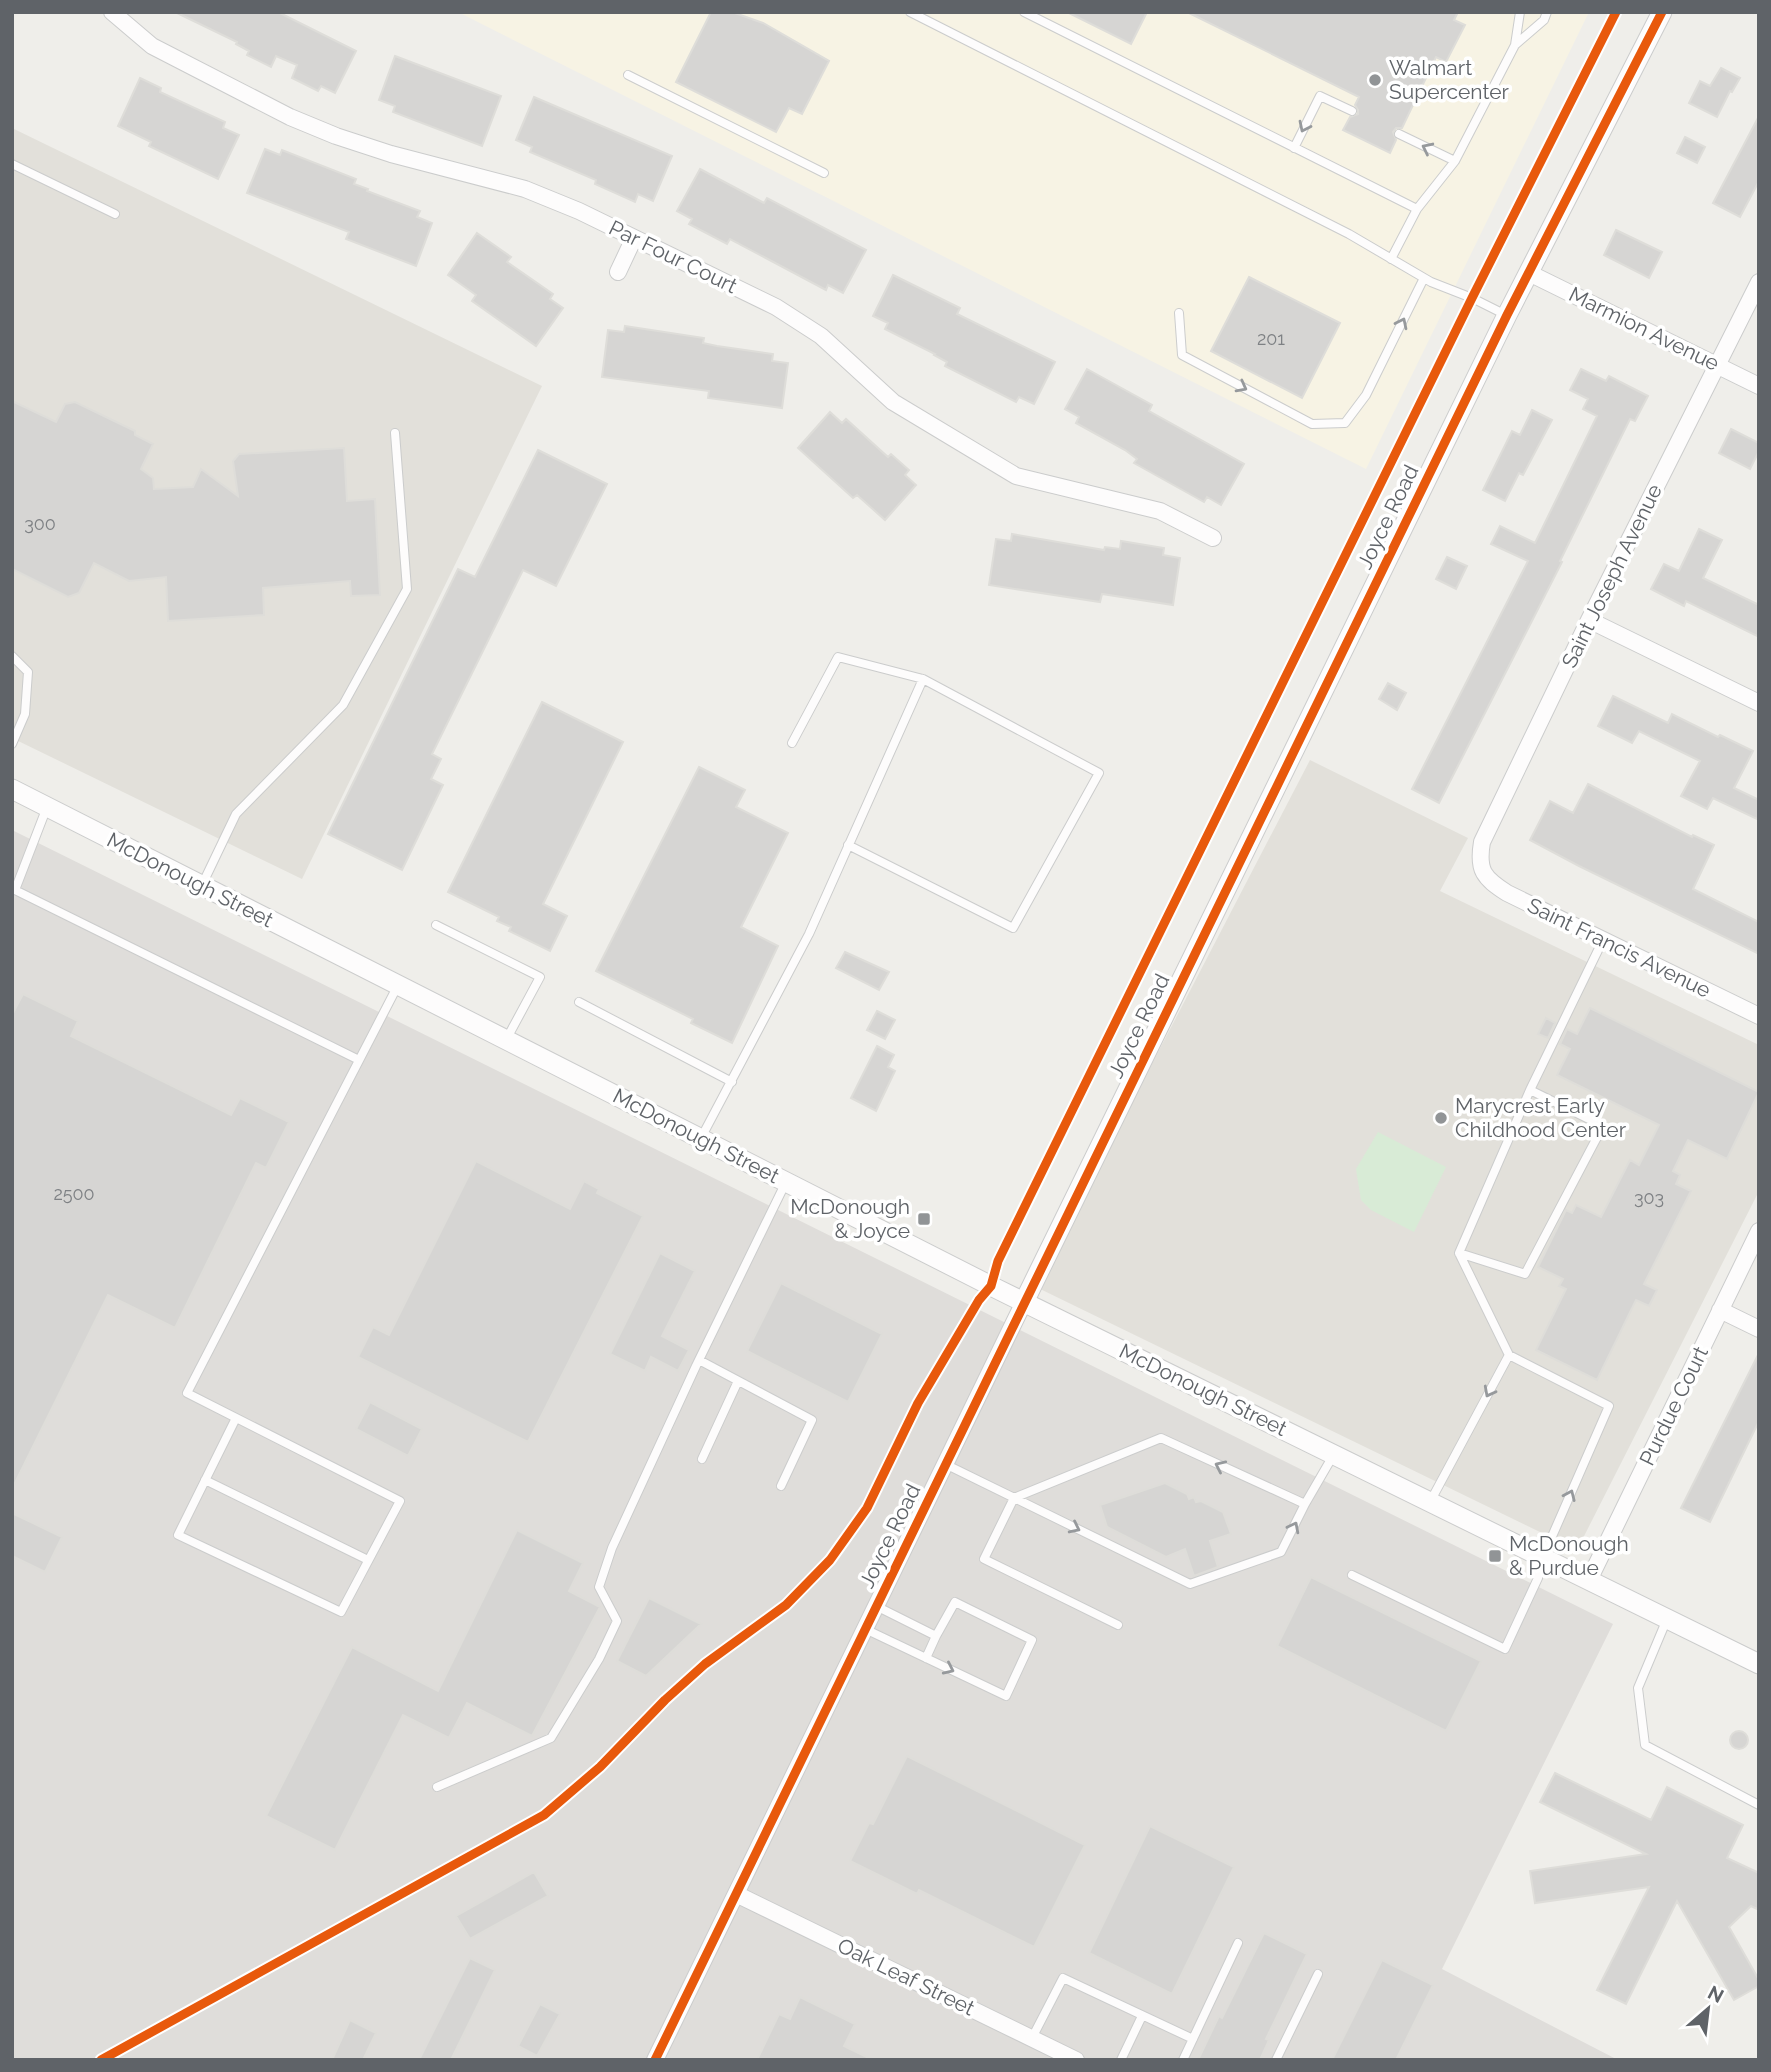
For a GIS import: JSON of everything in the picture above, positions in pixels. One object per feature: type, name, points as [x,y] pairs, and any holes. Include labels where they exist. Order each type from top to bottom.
[{"type":"street","name":"Par Four Court","points":[[112,12],[152,46],[290,117],[391,154],[525,189],[634,237],[797,319],[821,335],[894,402],[1016,476],[1160,511],[1213,538]]},
{"type":"street","name":"Joyce Road","points":[[655,2060],[1507,315],[1662,12]]},
{"type":"street","points":[[618,272],[634,237]]},
{"type":"street","name":"Marmion Avenue","points":[[1529,273],[1759,386]]},
{"type":"street","name":"Saint Joseph Avenue","points":[[1483,874],[1479,859],[1482,842],[1589,620],[1759,282]]},
{"type":"street","points":[[1589,620],[1759,703]]},
{"type":"street","name":"McDonough Street","points":[[12,789],[1024,1302],[1759,1664]]},
{"type":"street","name":"Saint Francis Avenue","points":[[1483,874],[1507,893],[1759,1016]]},
{"type":"street","name":"Purdue Court","points":[[1589,1580],[1759,1231]]},
{"type":"street","points":[[1720,1310],[1759,1329]]},
{"type":"street","name":"Oak Leaf Street","points":[[736,1894],[1076,2060]]},
{"type":"lane","points":[[910,12],[1349,234],[1424,278],[1507,315]]},
{"type":"lane","points":[[1024,12],[1417,209]]},
{"type":"lane","points":[[1391,259],[1417,209],[1455,161],[1515,45],[1520,12]]},
{"type":"lane","points":[[1515,45],[1544,20],[1547,12]]},
{"type":"lane","points":[[628,75],[824,173]]},
{"type":"lane","points":[[1294,148],[1320,96],[1353,111]]},
{"type":"lane","points":[[1399,134],[1455,161]]},
{"type":"lane","points":[[12,164],[115,214]]},
{"type":"lane","points":[[1179,313],[1182,355],[1312,424],[1345,423],[1366,396],[1424,278]]},
{"type":"lane","points":[[202,885],[236,814],[343,705],[407,589],[396,433]]},
{"type":"lane","points":[[12,656],[28,672],[25,714],[12,744]]},
{"type":"lane","points":[[792,743],[838,657],[923,679],[1099,773],[1013,928],[848,845]]},
{"type":"lane","points":[[701,1139],[809,934],[923,679]]},
{"type":"lane","points":[[47,807],[15,890],[359,1060]]},
{"type":"lane","points":[[436,925],[540,977],[506,1040]]},
{"type":"lane","points":[[1352,1575],[1505,1649],[1538,1578],[1543,1557],[1609,1406],[1508,1355],[1459,1253],[1530,1090],[1603,940]]},
{"type":"lane","points":[[236,1418],[178,1535],[341,1612],[400,1501],[187,1393],[398,985]]},
{"type":"lane","points":[[579,1002],[732,1082]]},
{"type":"lane","points":[[1459,1253],[1525,1275],[1603,1126],[1530,1090]]},
{"type":"lane","points":[[437,1787],[551,1738],[599,1659],[617,1620],[598,1587],[612,1548],[699,1360],[786,1182]]},
{"type":"lane","points":[[1430,1502],[1508,1355]]},
{"type":"lane","points":[[699,1360],[813,1420],[781,1486]]},
{"type":"lane","points":[[702,1459],[738,1381]]},
{"type":"lane","points":[[1118,1625],[984,1559],[1014,1498],[1161,1438],[1305,1504]]},
{"type":"lane","points":[[945,1464],[1190,1584],[1281,1552],[1334,1454]]},
{"type":"lane","points":[[205,1480],[368,1560]]},
{"type":"lane","points":[[865,1629],[926,1658],[1006,1696],[1032,1640],[955,1602],[926,1658]]},
{"type":"lane","points":[[876,1606],[936,1636]]},
{"type":"lane","points":[[1667,1619],[1638,1688],[1645,1745],[1759,1805]]},
{"type":"lane","points":[[1183,2060],[1238,1943]]},
{"type":"lane","points":[[1276,2060],[1318,1975]]},
{"type":"lane","points":[[1032,2038],[1063,1978],[1193,2039]]},
{"type":"lane","points":[[1121,2060],[1142,2016]]},
{"type":"shaded area","points":[[458,12],[1589,12],[1366,469]]},
{"type":"shaded area","points":[[12,128],[542,386],[302,879],[12,738]]},
{"type":"shaded area","name":"Marycrest Early Childhood Center","points":[[1310,760],[1468,838],[1440,891],[1759,1045],[1759,1191],[1577,1550],[1036,1287]]},
{"type":"shaded area","points":[[12,830],[1613,1624],[1442,1969],[1618,2060],[12,2060]]},
{"type":"green space","points":[[1378,1132],[1446,1167],[1414,1232],[1371,1210],[1361,1200],[1356,1169]]},
{"type":"building","points":[[175,12],[278,12],[356,51],[335,93],[321,86],[318,91],[292,78],[297,65],[276,56],[271,67],[247,55],[249,51],[236,44],[237,42]]},
{"type":"building","points":[[711,12],[732,12],[763,23],[829,61],[802,114],[789,108],[776,132],[676,82]]},
{"type":"building","points":[[1067,12],[1147,12],[1131,44]]},
{"type":"building","name":"Walmart Supercenter","points":[[1187,12],[1458,12],[1454,20],[1465,25],[1446,62],[1436,57],[1402,128],[1396,128],[1393,132],[1396,140],[1390,153],[1343,130],[1350,117],[1358,114],[1355,105],[1359,97]]},
{"type":"building","points":[[395,56],[501,96],[482,146],[393,112],[395,106],[379,100]]},
{"type":"building","points":[[1721,68],[1740,78],[1717,117],[1689,103],[1700,81],[1710,86]]},
{"type":"building","points":[[140,78],[161,88],[160,92],[225,122],[223,128],[239,135],[218,179],[149,146],[151,142],[118,126]]},
{"type":"building","points":[[534,97],[672,156],[653,201],[638,194],[635,202],[595,184],[596,180],[530,152],[532,147],[516,140]]},
{"type":"building","points":[[1759,116],[1759,181],[1740,217],[1713,203]]},
{"type":"building","points":[[1685,137],[1705,147],[1697,163],[1677,153]]},
{"type":"building","points":[[265,149],[280,155],[282,150],[356,179],[354,184],[368,189],[367,191],[420,211],[417,217],[432,223],[416,266],[346,239],[349,232],[247,193]]},
{"type":"building","points":[[700,169],[764,203],[767,198],[866,250],[843,293],[828,285],[826,290],[730,239],[727,244],[689,224],[692,219],[677,211]]},
{"type":"building","points":[[1616,230],[1662,252],[1649,278],[1604,255]]},
{"type":"building","points":[[477,233],[511,257],[507,262],[553,294],[550,299],[563,308],[536,346],[472,301],[476,295],[448,275]]},
{"type":"building","points":[[893,275],[960,308],[957,314],[1055,362],[1034,404],[1019,397],[1016,402],[945,366],[947,362],[935,354],[885,329],[888,323],[873,316]]},
{"type":"building","points":[[1249,277],[1340,323],[1302,398],[1211,351]]},
{"type":"building","points":[[625,326],[704,338],[703,343],[773,354],[772,361],[788,363],[782,408],[708,398],[709,391],[602,377],[608,330],[624,332]]},
{"type":"building","points":[[1087,369],[1152,405],[1149,411],[1244,464],[1221,505],[1207,497],[1204,502],[1134,463],[1137,459],[1125,450],[1076,423],[1079,417],[1065,409]]},
{"type":"building","points":[[1581,369],[1606,381],[1609,376],[1648,396],[1635,421],[1630,419],[1560,561],[1562,562],[1439,803],[1412,789],[1528,561],[1491,544],[1500,526],[1535,543],[1597,416],[1583,409],[1588,399],[1570,390]]},
{"type":"building","points":[[12,401],[56,422],[65,404],[75,402],[135,431],[135,435],[153,444],[141,469],[153,478],[154,489],[193,487],[201,469],[238,496],[233,461],[239,454],[344,448],[347,501],[375,499],[380,595],[351,596],[350,581],[263,588],[264,615],[168,621],[166,577],[129,581],[94,563],[79,593],[68,597],[12,569]]},
{"type":"building","points":[[1532,410],[1552,420],[1523,475],[1519,473],[1505,501],[1483,490],[1512,431],[1520,435]]},
{"type":"building","points":[[830,412],[842,423],[846,419],[888,457],[891,454],[909,470],[905,475],[916,485],[885,520],[857,495],[853,498],[798,448]]},
{"type":"building","points":[[1731,429],[1759,443],[1759,451],[1750,469],[1719,453]]},
{"type":"building","points":[[538,450],[607,484],[556,586],[523,570],[432,754],[441,759],[431,779],[443,785],[402,870],[328,834],[458,569],[475,577]]},
{"type":"building","points":[[1699,529],[1722,540],[1703,578],[1759,605],[1759,637],[1686,601],[1684,606],[1651,589],[1664,564],[1679,571]]},
{"type":"building","points":[[1012,534],[1104,550],[1105,547],[1120,549],[1121,541],[1164,548],[1163,555],[1180,558],[1173,605],[1102,594],[1100,602],[989,585],[996,539],[1011,541]]},
{"type":"building","points":[[1447,557],[1467,566],[1456,589],[1436,579]]},
{"type":"building","points":[[1388,683],[1406,693],[1397,710],[1379,699]]},
{"type":"building","points":[[1613,696],[1668,723],[1672,714],[1753,751],[1734,788],[1759,800],[1759,820],[1713,798],[1707,809],[1681,796],[1700,761],[1639,731],[1632,743],[1598,726]]},
{"type":"building","points":[[542,702],[623,742],[543,904],[567,916],[550,951],[509,931],[511,927],[497,921],[499,917],[448,892]]},
{"type":"building","points":[[699,767],[745,790],[736,807],[788,833],[741,927],[778,946],[732,1043],[691,1023],[693,1019],[596,971]]},
{"type":"building","points":[[1588,784],[1692,837],[1693,835],[1714,845],[1693,889],[1759,922],[1759,954],[1530,840],[1550,801],[1573,813]]},
{"type":"building","points":[[845,952],[889,972],[879,990],[836,968]]},
{"type":"building","points":[[23,994],[78,1021],[71,1036],[231,1115],[240,1098],[289,1122],[266,1168],[256,1163],[175,1328],[108,1295],[12,1489],[12,1015]]},
{"type":"building","points":[[1590,1008],[1759,1092],[1727,1159],[1688,1140],[1673,1171],[1680,1175],[1676,1184],[1691,1191],[1644,1284],[1657,1290],[1649,1306],[1636,1300],[1597,1380],[1536,1350],[1566,1289],[1559,1286],[1563,1279],[1538,1267],[1566,1210],[1572,1213],[1576,1205],[1601,1217],[1630,1160],[1639,1165],[1659,1125],[1557,1075],[1570,1049],[1560,1044],[1567,1029],[1577,1034]]},
{"type":"building","points":[[877,1011],[895,1020],[885,1039],[867,1030]]},
{"type":"building","points":[[1546,1018],[1555,1023],[1548,1038],[1538,1034]]},
{"type":"building","points":[[877,1046],[894,1055],[888,1067],[895,1071],[876,1111],[851,1098]]},
{"type":"building","points":[[476,1161],[570,1209],[584,1181],[599,1189],[597,1193],[643,1216],[528,1442],[358,1357],[373,1327],[389,1335]]},
{"type":"building","points":[[660,1253],[695,1271],[662,1336],[689,1350],[678,1371],[651,1357],[645,1371],[610,1354]]},
{"type":"building","points":[[781,1283],[882,1334],[848,1402],[747,1351]]},
{"type":"building","points":[[1759,1353],[1759,1421],[1710,1522],[1681,1508]]},
{"type":"building","points":[[370,1402],[422,1429],[408,1456],[356,1429]]},
{"type":"building","points":[[1165,1483],[1187,1494],[1189,1499],[1194,1497],[1196,1502],[1201,1501],[1223,1512],[1231,1534],[1210,1541],[1218,1567],[1194,1576],[1185,1549],[1166,1557],[1107,1527],[1100,1505]]},
{"type":"building","points":[[12,1513],[62,1537],[45,1572],[12,1556]]},
{"type":"building","points":[[517,1530],[583,1563],[569,1591],[600,1607],[532,1736],[467,1703],[449,1738],[403,1715],[335,1850],[266,1816],[352,1647],[438,1691]]},
{"type":"building","points":[[1311,1577],[1481,1661],[1446,1731],[1277,1646]]},
{"type":"building","points":[[649,1598],[701,1624],[646,1676],[617,1661]]},
{"type":"building","points":[[1735,1731],[1743,1731],[1748,1740],[1746,1747],[1735,1749],[1730,1744],[1730,1736]]},
{"type":"building","points":[[907,1756],[1085,1845],[1034,1947],[919,1890],[917,1894],[850,1861],[869,1823],[873,1824]]},
{"type":"building","points":[[1555,1773],[1651,1820],[1667,1787],[1743,1825],[1727,1858],[1759,1873],[1759,1910],[1751,1906],[1729,1927],[1759,1980],[1759,1986],[1734,2000],[1677,1901],[1626,2004],[1597,1990],[1649,1887],[1535,1903],[1530,1871],[1646,1854],[1540,1802]]},
{"type":"building","points":[[1150,1826],[1234,1867],[1172,1994],[1089,1953]]},
{"type":"building","points":[[534,1872],[548,1896],[470,1939],[456,1916]]},
{"type":"building","points":[[1264,1933],[1307,1954],[1266,2039],[1269,2040],[1260,2060],[1198,2060],[1219,2016],[1222,2018]]},
{"type":"building","points":[[470,1958],[495,1970],[451,2060],[419,2060]]},
{"type":"building","points":[[1382,1960],[1433,1985],[1396,2060],[1332,2060]]},
{"type":"building","points":[[800,1997],[855,2024],[844,2046],[873,2060],[757,2060],[779,2014],[790,2019]]},
{"type":"building","points":[[540,2004],[560,2014],[537,2056],[518,2046]]},
{"type":"building","points":[[350,2020],[376,2033],[363,2060],[332,2060]]},
{"type":"cycle path","points":[[101,2060],[544,1815],[600,1767],[665,1700],[705,1664],[786,1605],[830,1560],[867,1508],[918,1403],[979,1300],[991,1286],[998,1261],[1472,298],[1616,12]]},
{"type":"cycle path","points":[[655,2060],[1507,315],[1662,12]]},
{"type":"place","name":"Walmart Supercenter","points":[[1375,80]]},
{"type":"place","name":"Marycrest Early Childhood Center","points":[[1441,1118]]},
{"type":"place","name":"McDonough & Joyce","points":[[924,1219]]},
{"type":"place","name":"McDonough & Purdue","points":[[1495,1556]]}]
